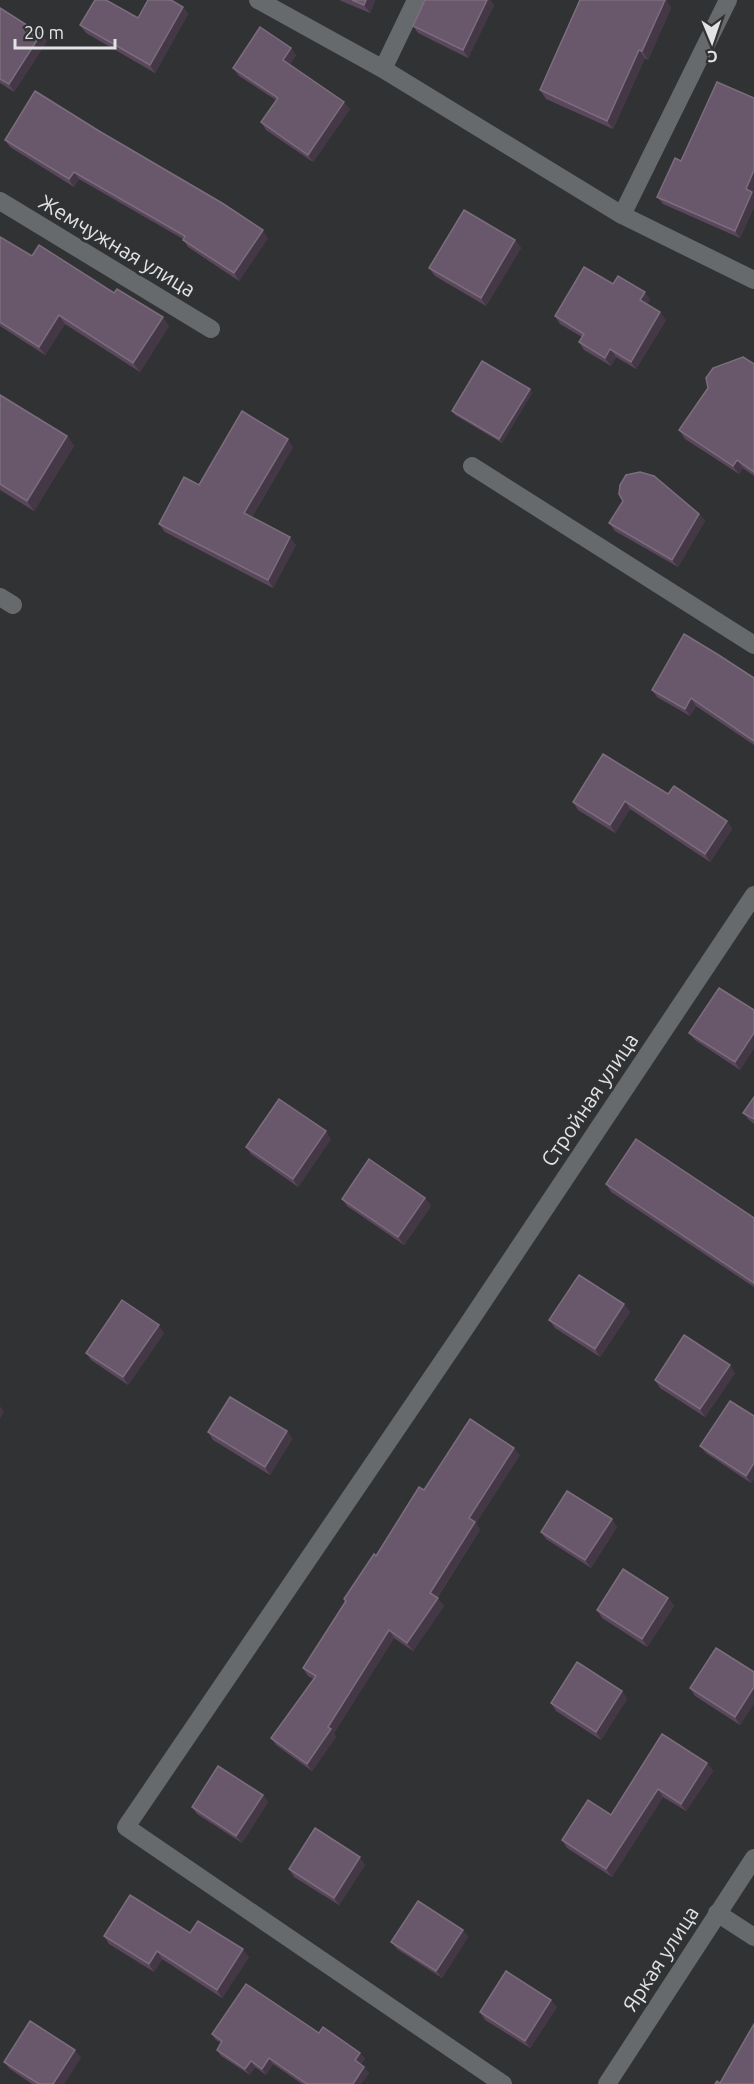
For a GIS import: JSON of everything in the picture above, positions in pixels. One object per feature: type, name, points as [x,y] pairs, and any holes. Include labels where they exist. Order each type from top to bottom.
[{"type":"street","points":[[258,0],[383,69],[622,215],[754,280]]},
{"type":"street","points":[[383,69],[416,0]]},
{"type":"street","points":[[622,215],[728,0]]},
{"type":"street","name":"Жемчужная улица","points":[[0,201],[211,329]]},
{"type":"street","points":[[472,466],[754,645]]},
{"type":"street","name":"Стройная улица","points":[[503,2084],[126,1827],[464,1330],[754,895]]},
{"type":"street","name":"Яркая улица","points":[[607,2084],[754,1858]]},
{"type":"street","points":[[717,1913],[754,1937]]},
{"type":"building","points":[[95,0],[106,0],[138,18],[148,0],[171,0],[183,7],[150,65],[80,25]]},
{"type":"building","points":[[352,0],[366,0],[364,5]]},
{"type":"building","points":[[425,0],[487,0],[463,50],[413,26]]},
{"type":"building","points":[[580,0],[665,0],[642,51],[639,50],[607,121],[540,90]]},
{"type":"building","points":[[0,8],[41,34],[9,84],[0,79]]},
{"type":"building","points":[[260,27],[291,48],[283,60],[344,102],[308,155],[261,122],[278,98],[233,68]]},
{"type":"building","points":[[717,82],[754,98],[754,170],[746,189],[752,192],[735,231],[657,197],[675,158],[681,161]]},
{"type":"building","points":[[35,91],[263,230],[234,273],[183,240],[185,236],[74,172],[69,179],[5,140]]},
{"type":"building","points":[[464,210],[515,240],[481,298],[429,268]]},
{"type":"building","points":[[0,237],[32,256],[39,245],[114,293],[117,289],[163,317],[133,363],[59,315],[39,347],[0,322]]},
{"type":"building","points":[[584,267],[613,284],[618,276],[645,292],[640,300],[660,312],[631,362],[610,349],[605,358],[579,342],[584,334],[555,316]]},
{"type":"building","points":[[743,357],[754,364],[754,472],[737,460],[733,466],[679,430],[708,388],[706,378],[713,368]]},
{"type":"building","points":[[482,361],[530,389],[499,439],[452,411]]},
{"type":"building","points":[[0,395],[67,436],[27,501],[0,484]]},
{"type":"building","points":[[242,411],[288,439],[244,513],[290,537],[268,580],[159,524],[184,477],[199,485]]},
{"type":"building","points":[[640,472],[654,476],[699,514],[672,560],[609,523],[623,501],[619,494],[620,485],[626,475]]},
{"type":"building","points":[[684,634],[754,678],[754,741],[691,698],[685,709],[652,690]]},
{"type":"building","points":[[603,754],[668,794],[674,786],[727,821],[705,854],[625,801],[610,825],[573,802]]},
{"type":"building","points":[[719,988],[754,1010],[754,1033],[735,1062],[689,1033]]},
{"type":"building","points":[[754,1097],[754,1119],[743,1113]]},
{"type":"building","points":[[279,1099],[326,1131],[293,1179],[246,1147]]},
{"type":"building","points":[[636,1139],[754,1218],[754,1283],[606,1184]]},
{"type":"building","points":[[369,1159],[425,1198],[398,1237],[342,1199]]},
{"type":"building","points":[[579,1275],[624,1304],[595,1349],[549,1320]]},
{"type":"building","points":[[122,1300],[159,1325],[123,1377],[86,1353]]},
{"type":"building","points":[[684,1335],[730,1365],[700,1409],[655,1380]]},
{"type":"building","points":[[230,1397],[287,1431],[265,1467],[208,1432]]},
{"type":"building","points":[[730,1401],[754,1416],[754,1463],[746,1476],[700,1446]]},
{"type":"building","points":[[470,1419],[514,1448],[469,1518],[475,1522],[430,1593],[438,1598],[407,1643],[389,1630],[328,1727],[331,1729],[307,1764],[271,1738],[316,1676],[303,1668],[374,1554],[376,1556],[419,1487],[424,1490]]},
{"type":"building","points":[[567,1491],[612,1519],[585,1560],[541,1532]]},
{"type":"building","points":[[623,1569],[668,1598],[642,1639],[597,1610]]},
{"type":"building","points":[[716,1648],[754,1672],[754,1687],[735,1717],[690,1688]]},
{"type":"building","points":[[577,1662],[622,1691],[596,1732],[551,1703]]},
{"type":"building","points":[[662,1734],[707,1763],[681,1804],[658,1789],[606,1869],[562,1840],[588,1800],[611,1815]]},
{"type":"building","points":[[218,1766],[263,1795],[236,1836],[192,1807]]},
{"type":"building","points":[[315,1828],[360,1857],[334,1898],[289,1869]]},
{"type":"building","points":[[130,1895],[190,1933],[198,1921],[243,1949],[217,1990],[157,1951],[149,1964],[104,1936]]},
{"type":"building","points":[[418,1901],[463,1930],[436,1971],[391,1942]]},
{"type":"building","points":[[506,1971],[551,2000],[525,2041],[480,2012]]},
{"type":"building","points":[[246,1984],[319,2033],[323,2027],[360,2053],[355,2060],[364,2067],[353,2084],[307,2084],[269,2058],[262,2069],[251,2061],[245,2069],[217,2050],[222,2041],[212,2034]]},
{"type":"building","points":[[30,2021],[75,2050],[53,2084],[39,2084],[4,2062]]},
{"type":"building","points":[[754,2024],[754,2084],[715,2084],[717,2081],[720,2083]]}]
